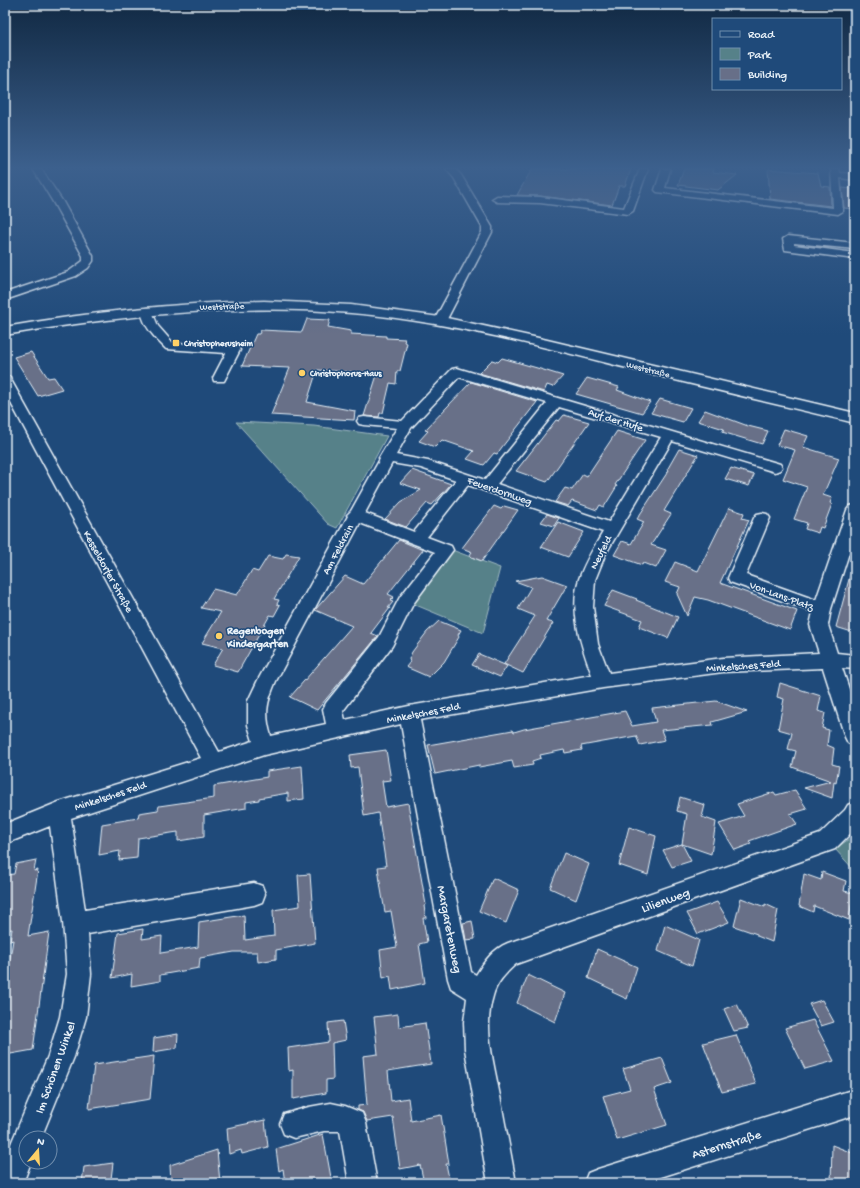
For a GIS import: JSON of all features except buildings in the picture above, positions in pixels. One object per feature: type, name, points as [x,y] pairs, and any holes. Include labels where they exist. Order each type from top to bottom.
[{"type":"main road","name":"Weststraße","points":[[5,331],[60,321],[146,311],[239,306],[307,306],[359,310],[440,321],[535,341],[855,418]]},
{"type":"street","points":[[5,297],[72,274],[84,266],[88,261],[88,256],[70,224]]},
{"type":"street","points":[[440,321],[487,232],[486,224]]},
{"type":"street","points":[[855,246],[788,239],[789,248],[855,256]]},
{"type":"street","points":[[146,311],[147,317],[154,329],[170,346],[234,350],[219,378]]},
{"type":"street","name":"Auf der Hufe","points":[[457,372],[775,467]]},
{"type":"street","name":"Am Feldrain","points":[[264,746],[258,725],[258,700],[267,680],[404,426],[457,372]]},
{"type":"street","name":"Kesseldorfer Straße","points":[[5,380],[213,761]]},
{"type":"street","points":[[488,486],[556,401]]},
{"type":"street","points":[[364,421],[391,423],[404,426]]},
{"type":"street","name":"Neufeld","points":[[603,682],[589,644],[584,607],[590,574],[596,555],[669,435]]},
{"type":"street","name":"Feuerdornweg","points":[[386,458],[423,464],[612,529]]},
{"type":"street","points":[[417,539],[465,479]]},
{"type":"street","points":[[855,510],[822,609],[819,625],[855,737]]},
{"type":"street","points":[[338,730],[333,709],[386,641],[406,601],[445,550],[355,515]]},
{"type":"street","name":"Von-Lans-Platz","points":[[762,518],[736,578],[822,609]]},
{"type":"street","name":"Minkelsches Feld","points":[[5,834],[59,812],[213,761],[264,746],[409,714],[603,682],[724,665],[831,660],[855,662]]},
{"type":"street","name":"Margaretenweg","points":[[409,714],[460,979],[480,992]]},
{"type":"street","name":"Im Schönen Winkel","points":[[31,1130],[60,1057],[73,1017],[79,974],[76,922],[59,812]]},
{"type":"street","name":"Lilienweg","points":[[480,992],[496,965],[508,955],[827,842],[853,817],[855,812]]},
{"type":"street","points":[[76,922],[89,922],[254,894]]},
{"type":"street","points":[[480,992],[476,1027],[478,1049],[502,1183]]},
{"type":"street","name":"Asternstraße","points":[[598,1183],[855,1102]]},
{"type":"street","points":[[294,1124],[327,1117],[345,1118],[352,1123],[363,1183]]},
{"type":"street","name":"Im Schönen Winkel","points":[[9,1183],[18,1161]]},
{"type":"green space","points":[[236,422],[314,426],[387,436],[337,528],[328,524]]},
{"type":"green space","points":[[452,550],[500,568],[483,633],[411,603]]},
{"type":"green space","points":[[855,832],[855,871],[835,849],[849,839]]},
{"type":"place","name":"Christopherusheim","points":[[176,343]]},
{"type":"place","name":"Christophorus-Haus","points":[[302,373]]},
{"type":"place","name":"Regenbogen Kindergarten","points":[[219,636]]}]
